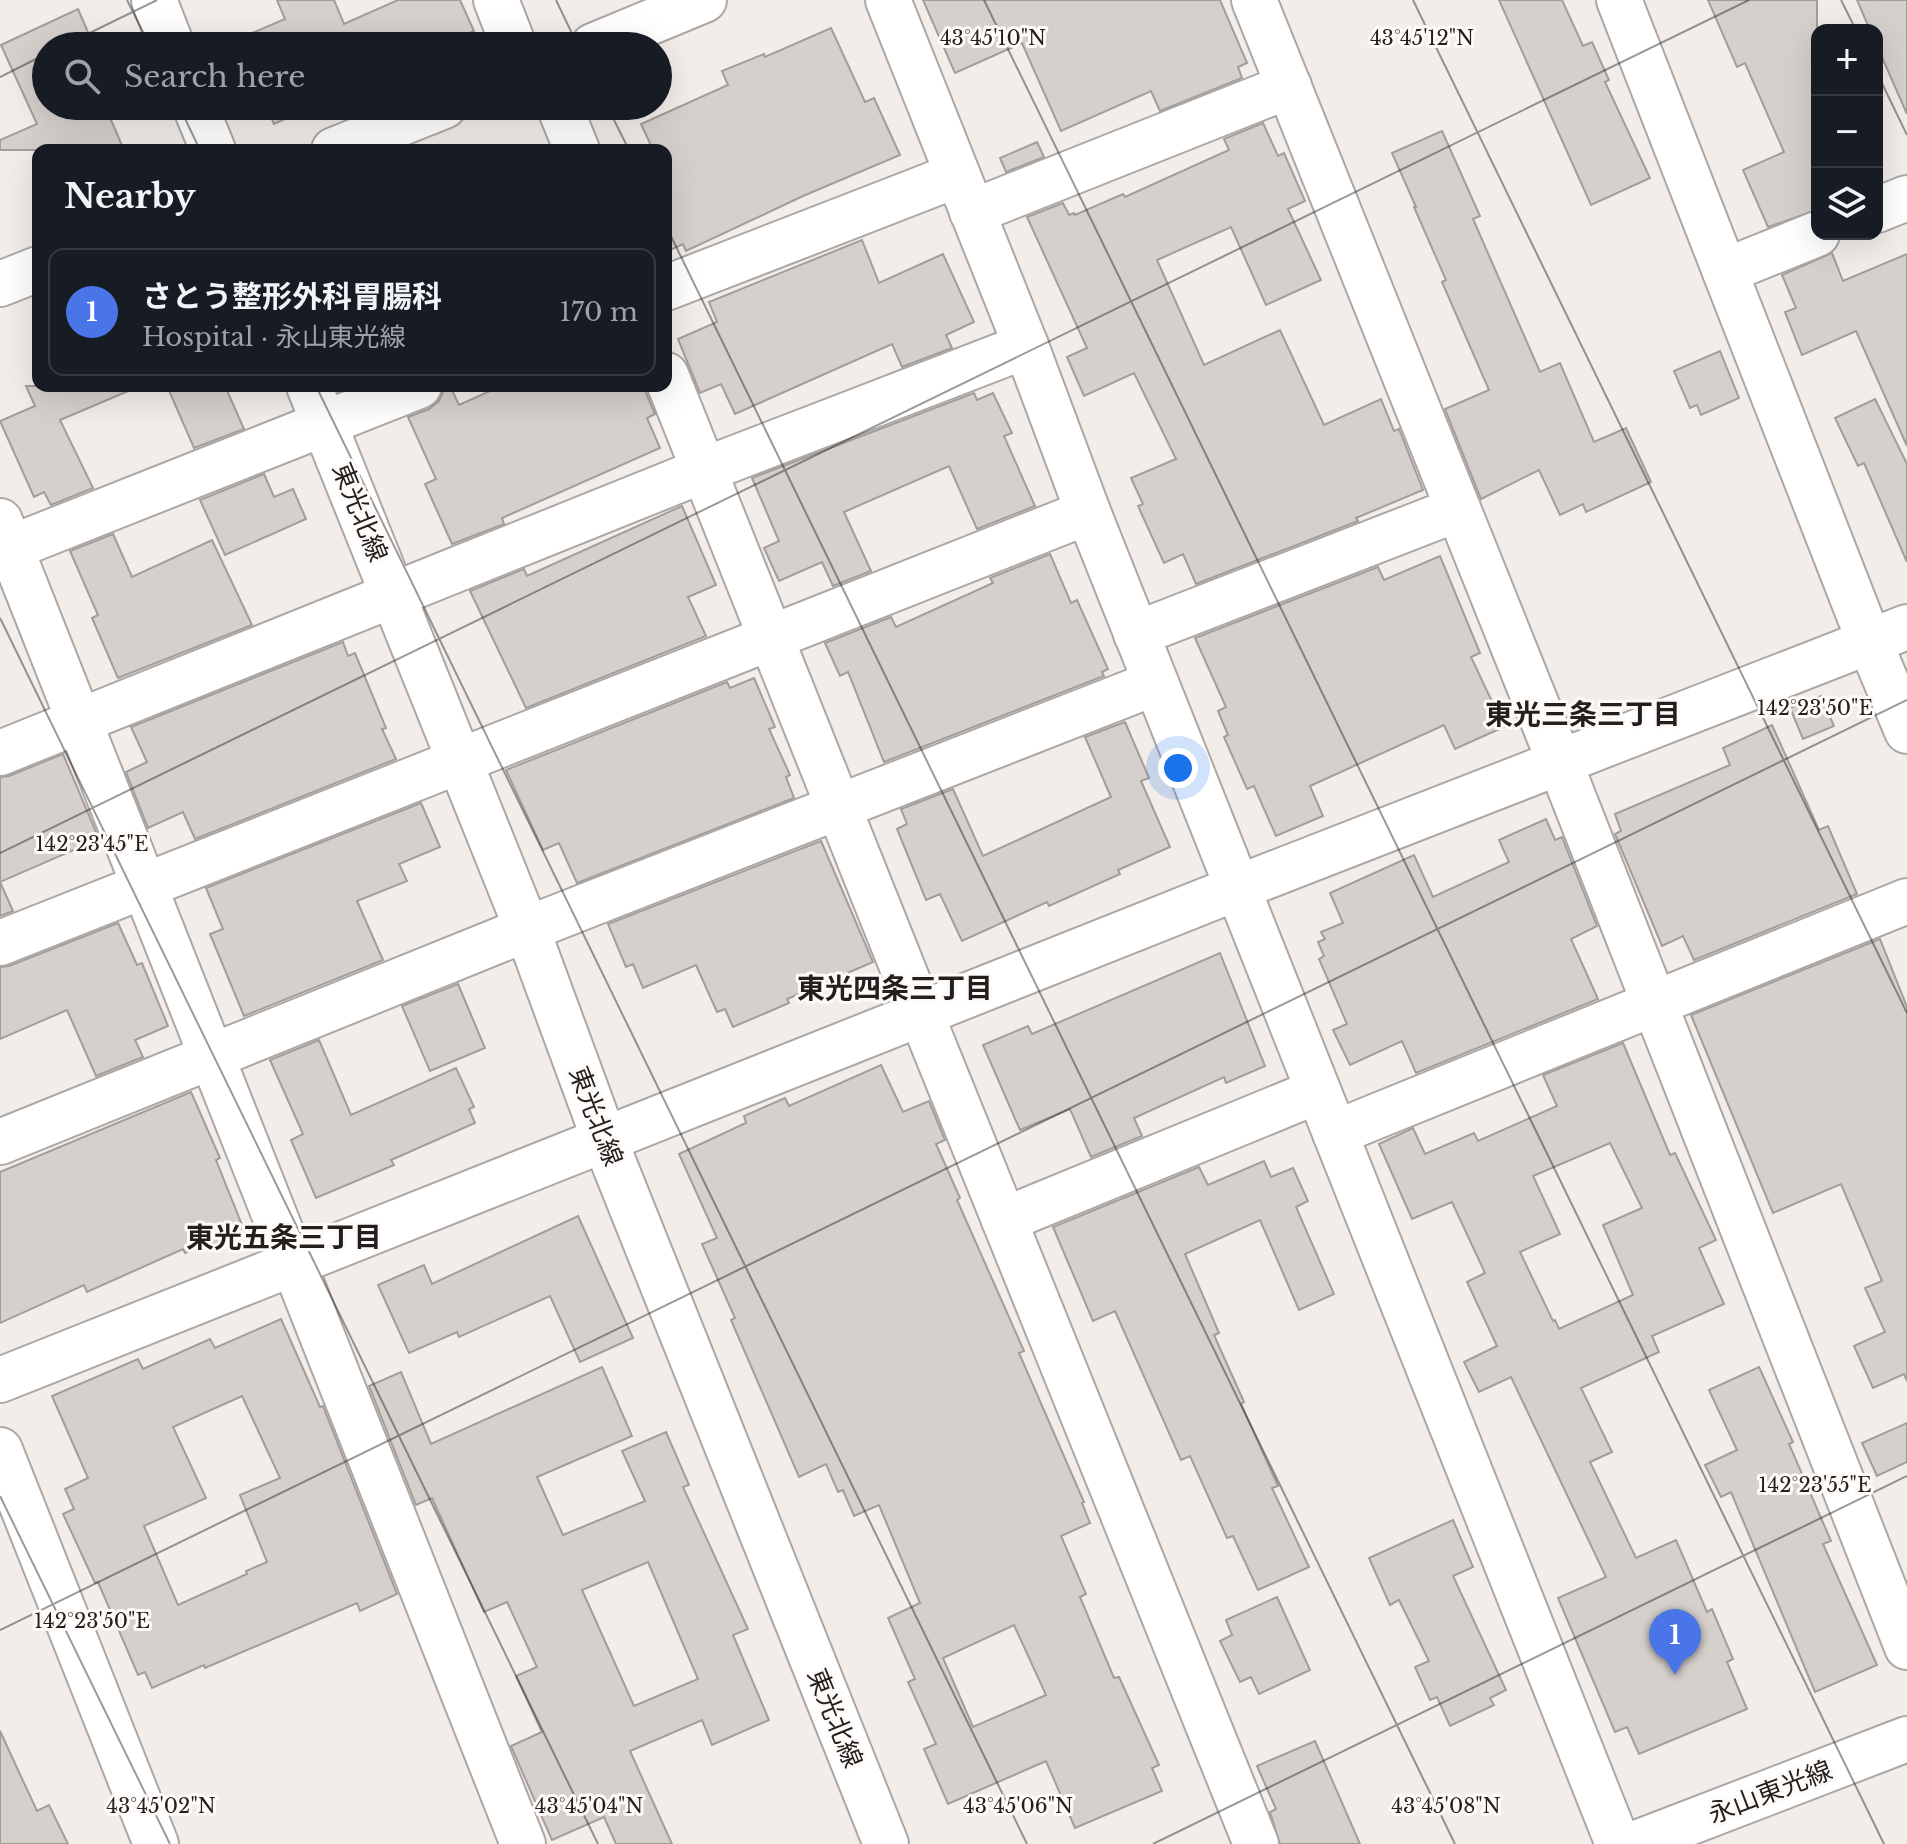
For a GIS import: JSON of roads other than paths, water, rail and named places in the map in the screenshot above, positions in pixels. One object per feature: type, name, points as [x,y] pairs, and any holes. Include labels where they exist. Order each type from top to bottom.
[{"type":"street","points":[[154,0],[167,32]]},
{"type":"street","points":[[496,0],[509,32]]},
{"type":"street","points":[[627,32],[704,0]]},
{"type":"street","points":[[888,0],[1026,346],[1155,683],[1618,1844]]},
{"type":"street","points":[[1254,0],[1560,763],[1907,1647]]},
{"type":"street","points":[[1619,0],[1725,271],[1889,635],[1907,731]]},
{"type":"street","points":[[672,286],[965,194],[1289,86]]},
{"type":"street","points":[[201,120],[211,144]]},
{"type":"street","points":[[349,144],[409,120]]},
{"type":"street","points":[[565,120],[575,144]]},
{"type":"street","points":[[1883,208],[1907,198]]},
{"type":"street","points":[[1725,271],[1811,236]]},
{"type":"street","points":[[0,284],[32,271]]},
{"type":"street","points":[[0,753],[704,470],[1026,346]]},
{"type":"street","points":[[672,390],[1256,1844]]},
{"type":"street","points":[[387,392],[317,405],[4,541],[79,721],[523,1844]]},
{"type":"street","name":"東光北線","points":[[317,405],[527,929],[605,1141],[886,1844]]},
{"type":"street","points":[[1136,634],[1458,509]]},
{"type":"street","points":[[0,943],[1088,512]]},
{"type":"street","points":[[0,1380],[1237,888],[1889,635]]},
{"type":"street","points":[[0,1142],[527,929],[1155,683]]},
{"type":"street","points":[[1335,1133],[1907,901]]},
{"type":"street","points":[[1004,1220],[1318,1091]]},
{"type":"street","points":[[0,1450],[156,1844]]},
{"type":"street","name":"永山東光線","points":[[1634,1844],[1907,1739]]},
{"type":"place","name":"さとう整形外科胃腸科","points":[[1675,1675]]},
{"type":"district","name":"東光三条三丁目","points":[[1583,714]]},
{"type":"district","name":"東光四条三丁目","points":[[895,988]]},
{"type":"district","name":"東光五条三丁目","points":[[284,1237]]}]
